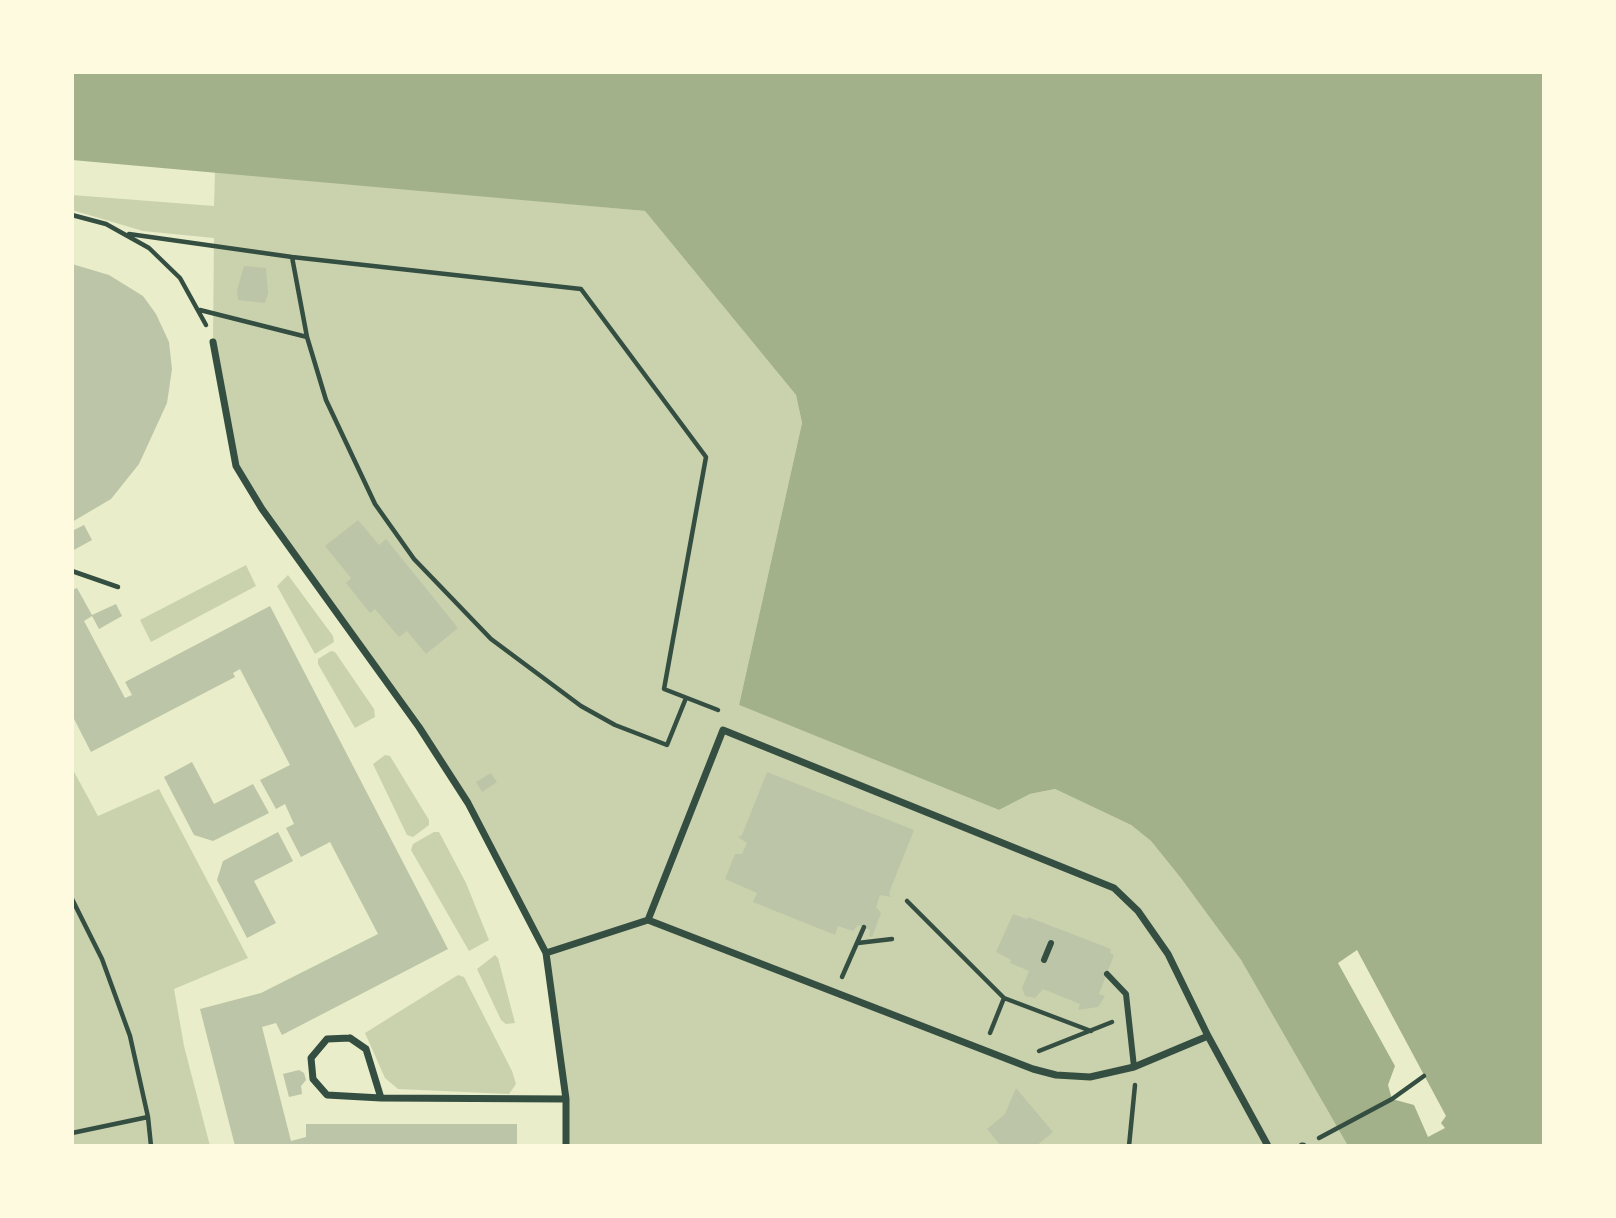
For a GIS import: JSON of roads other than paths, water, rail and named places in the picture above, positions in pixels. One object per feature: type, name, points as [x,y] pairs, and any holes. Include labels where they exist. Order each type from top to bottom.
[{"type":"street","points":[[213,342],[236,466],[262,509],[419,727],[468,803],[546,953],[566,1099],[566,1146]]},
{"type":"street","points":[[546,953],[621,932],[648,920],[723,730],[1114,888],[1139,911],[1168,954],[1208,1036],[1268,1146]]},
{"type":"street","points":[[648,920],[1056,1075],[1090,1077],[1134,1067],[1208,1036]]},
{"type":"street","points":[[1044,960],[1051,943]]},
{"type":"street","points":[[1107,974],[1119,984],[1130,1008],[1134,1067]]},
{"type":"street","points":[[381,1098],[366,1049],[350,1038],[327,1038],[311,1058],[313,1079],[327,1095],[381,1098],[566,1099]]}]
